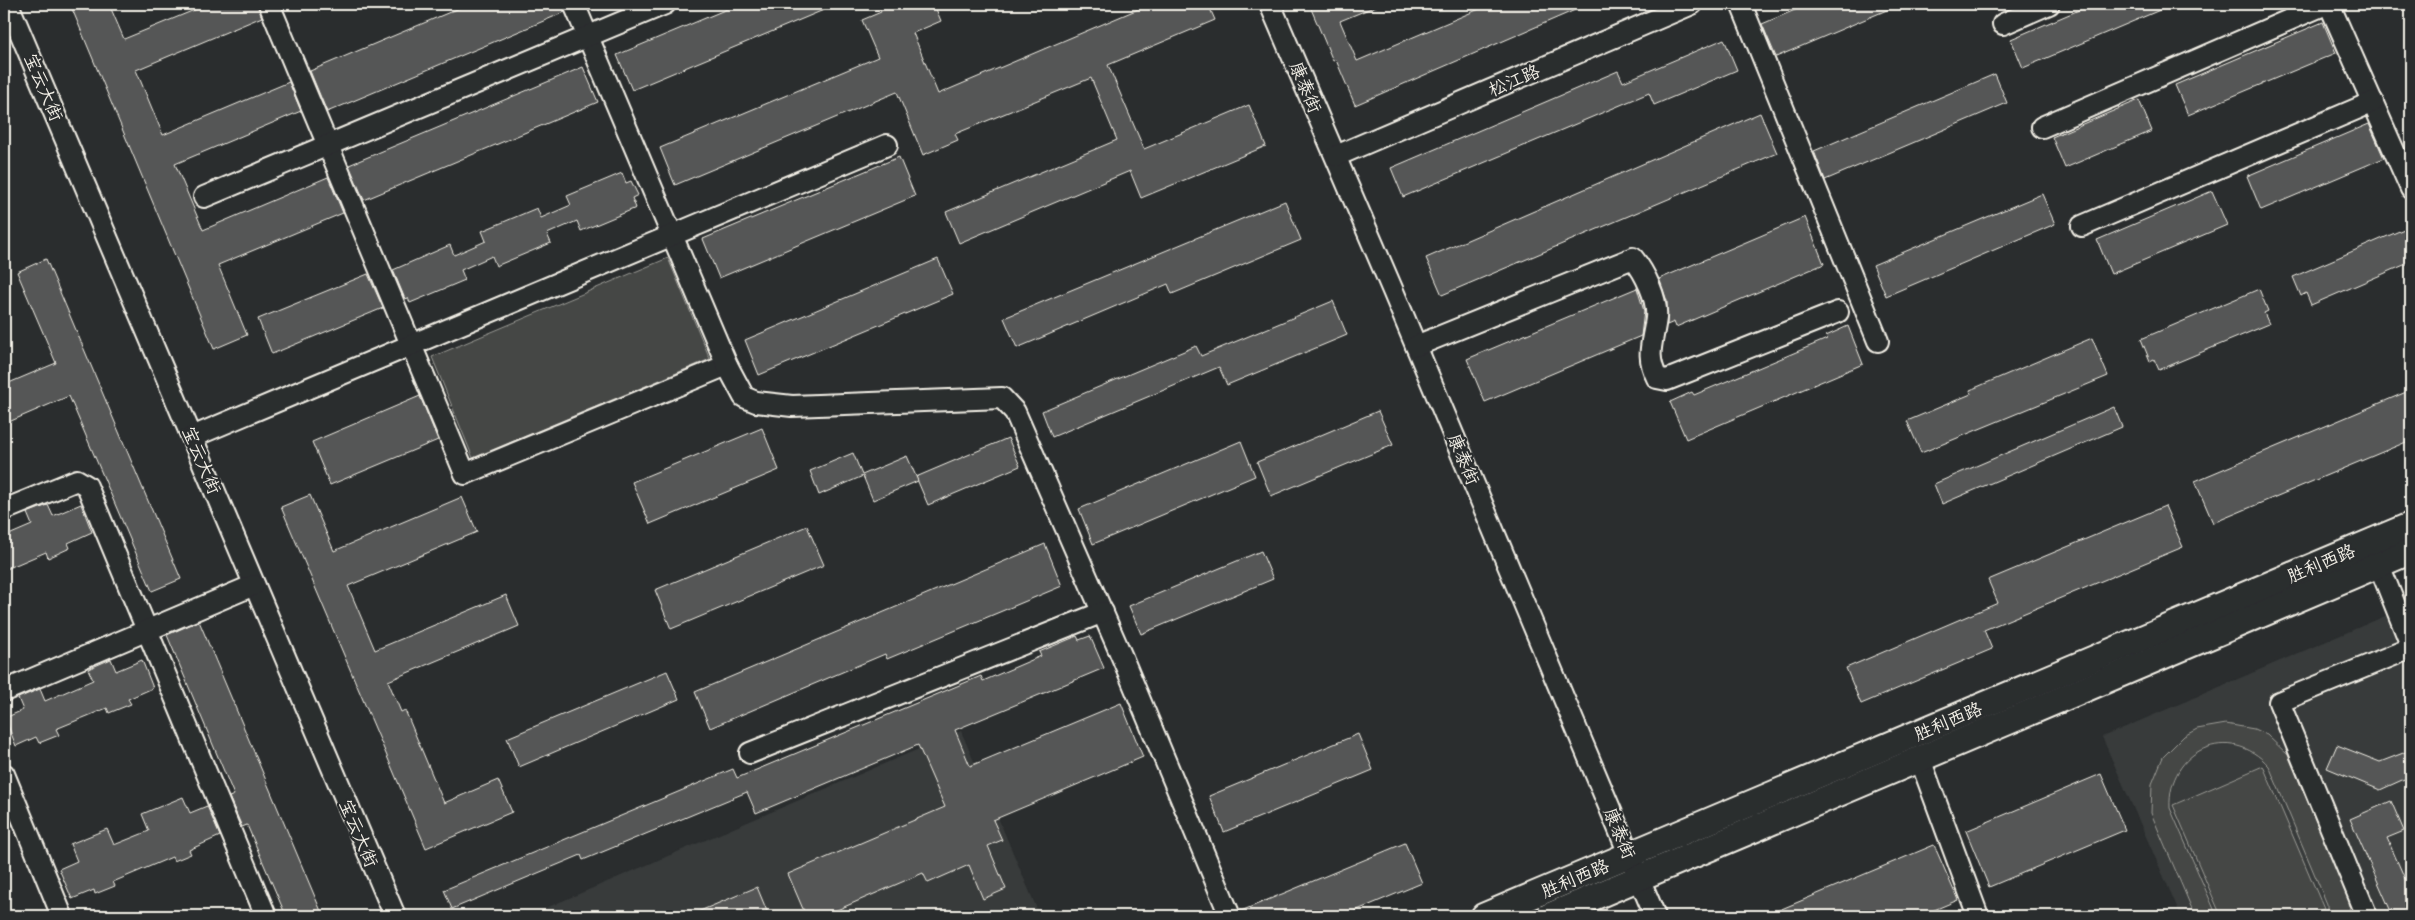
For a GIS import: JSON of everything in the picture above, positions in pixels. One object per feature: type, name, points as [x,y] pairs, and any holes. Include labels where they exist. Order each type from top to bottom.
[{"type":"main road","name":"胜利西路","points":[[1484,916],[2411,525]]},
{"type":"main road","name":"胜利西路","points":[[1549,916],[2411,551]]},
{"type":"street","name":"宝云大街","points":[[8,4],[395,916]]},
{"type":"street","points":[[269,4],[465,474],[726,365]]},
{"type":"street","points":[[574,4],[726,365],[744,397],[756,402],[792,406],[1002,398],[1015,412],[1103,612],[1230,916]]},
{"type":"street","points":[[204,197],[665,4]]},
{"type":"street","name":"康泰街","points":[[1270,4],[1336,156],[1654,916]]},
{"type":"street","name":"松江路","points":[[1336,156],[1692,4]]},
{"type":"street","points":[[1741,4],[1878,342]]},
{"type":"street","points":[[2003,24],[2049,4]]},
{"type":"street","points":[[2042,127],[2328,4],[2411,189]]},
{"type":"street","points":[[2082,226],[2373,102]]},
{"type":"street","points":[[192,436],[887,145]]},
{"type":"street","points":[[1416,346],[1633,258],[1641,268],[1654,302],[1656,317],[1649,353],[1650,366],[1657,378],[1667,380],[1838,312]]},
{"type":"street","points":[[4,510],[77,480],[87,486],[266,916]]},
{"type":"street","points":[[2367,916],[2279,702],[2411,646],[2379,565]]},
{"type":"street","points":[[4,691],[254,585]]},
{"type":"street","points":[[750,752],[1103,612]]},
{"type":"street","points":[[1920,759],[1978,916]]},
{"type":"street","points":[[4,774],[62,916]]},
{"type":"shaded area","points":[[668,258],[710,359],[473,458],[432,357]]},
{"type":"shaded area","points":[[2411,605],[2411,916],[2181,916],[2102,737]]},
{"type":"shaded area","points":[[2226,724],[2254,729],[2267,735],[2288,755],[2349,899],[2350,916],[2327,916],[2327,904],[2269,766],[2253,753],[2237,746],[2220,745],[2204,749],[2190,758],[2179,771],[2172,788],[2170,808],[2217,916],[2195,916],[2151,813],[2152,784],[2163,757],[2184,736],[2197,729]]},
{"type":"shaded area","points":[[961,731],[1040,916],[527,916]]},
{"type":"shaded area","points":[[2263,766],[2324,909],[2306,916],[2221,916],[2173,805]]},
{"type":"building","points":[[70,4],[109,4],[124,39],[209,4],[257,4],[262,17],[136,70],[163,135],[289,82],[301,111],[175,164],[203,230],[328,177],[343,213],[218,265],[247,335],[214,349]]},
{"type":"building","points":[[469,4],[562,4],[565,12],[327,112],[310,71]]},
{"type":"building","points":[[739,4],[838,4],[632,90],[617,55]]},
{"type":"building","points":[[878,4],[934,4],[941,21],[913,33],[938,94],[1150,4],[1208,4],[1215,20],[1108,65],[1144,149],[1249,105],[1266,146],[1141,198],[1130,171],[959,243],[946,212],[1117,140],[1091,78],[955,134],[958,140],[923,155],[897,92],[675,185],[660,148],[878,57],[862,20],[881,12]]},
{"type":"building","points":[[1309,4],[1381,4],[1340,21],[1357,61],[1491,4],[1589,4],[1355,105],[1336,60],[1333,61]]},
{"type":"building","points":[[1809,4],[1901,4],[1776,57],[1762,24]]},
{"type":"building","points":[[2093,4],[2174,4],[2023,68],[2011,39]]},
{"type":"building","points":[[2323,22],[2336,53],[2188,115],[2175,85]]},
{"type":"building","points":[[1724,39],[1737,70],[1654,105],[1649,93],[1403,197],[1391,168],[1618,71],[1623,82]]},
{"type":"building","points":[[583,67],[598,102],[364,200],[349,165]]},
{"type":"building","points":[[1995,74],[2007,103],[1825,180],[1814,151]]},
{"type":"building","points":[[2139,100],[2152,131],[2065,168],[2052,137]]},
{"type":"building","points":[[1760,113],[1777,153],[1442,295],[1426,258]]},
{"type":"building","points":[[2369,124],[2384,158],[2261,210],[2247,176]]},
{"type":"building","points":[[899,157],[915,196],[719,278],[703,239]]},
{"type":"building","points":[[622,173],[626,183],[631,181],[638,195],[632,198],[636,208],[581,231],[577,221],[547,234],[551,243],[496,266],[492,256],[461,270],[465,280],[410,303],[408,298],[405,299],[393,270],[450,245],[454,255],[486,241],[482,231],[537,208],[541,218],[571,205],[567,196]]},
{"type":"building","points":[[2212,191],[2227,225],[2111,274],[2097,240]]},
{"type":"building","points":[[2042,194],[2055,224],[1886,296],[1873,265]]},
{"type":"building","points":[[1285,201],[1301,240],[1172,294],[1168,284],[1017,348],[1004,318]]},
{"type":"building","points":[[1805,217],[1824,264],[1676,327],[1674,322],[1667,325],[1667,301],[1659,279]]},
{"type":"building","points":[[2411,226],[2411,262],[2311,305],[2306,293],[2301,296],[2293,277]]},
{"type":"building","points":[[46,259],[181,579],[152,591],[69,396],[4,424],[4,385],[56,363],[17,272]]},
{"type":"building","points":[[938,259],[953,294],[759,375],[745,340]]},
{"type":"building","points":[[368,274],[383,308],[272,354],[258,319]]},
{"type":"building","points":[[1637,288],[1644,311],[1641,336],[1485,402],[1467,359]]},
{"type":"building","points":[[2259,289],[2268,311],[2264,313],[2269,324],[2159,370],[2154,359],[2150,361],[2141,339]]},
{"type":"building","points":[[1333,301],[1347,335],[1227,385],[1219,367],[1052,437],[1042,411],[1196,346],[1201,356]]},
{"type":"building","points":[[1848,326],[1863,364],[1686,439],[1670,402],[1692,392],[1694,395],[1827,339],[1826,336]]},
{"type":"building","points":[[2092,338],[2108,376],[1921,453],[1907,421],[1971,394],[1970,390]]},
{"type":"building","points":[[2411,390],[2411,440],[2213,523],[2195,481]]},
{"type":"building","points":[[420,396],[438,440],[330,485],[312,442]]},
{"type":"building","points":[[2114,407],[2122,427],[1942,504],[1934,484]]},
{"type":"building","points":[[1378,411],[1393,445],[1271,496],[1257,462]]},
{"type":"building","points":[[762,428],[779,470],[650,524],[632,482]]},
{"type":"building","points":[[1008,438],[1020,466],[928,505],[916,477]]},
{"type":"building","points":[[1241,441],[1255,476],[1093,544],[1079,509]]},
{"type":"building","points":[[853,453],[862,475],[907,456],[918,481],[873,500],[863,476],[819,495],[810,471]]},
{"type":"building","points":[[310,495],[334,551],[462,497],[477,532],[348,586],[375,650],[506,595],[519,626],[388,681],[401,712],[405,710],[444,803],[498,780],[512,812],[426,848],[281,507]]},
{"type":"building","points":[[81,504],[92,532],[68,543],[70,548],[48,558],[46,552],[4,570],[4,537],[32,525],[27,513],[48,505],[53,516]]},
{"type":"building","points":[[2165,506],[2183,547],[1984,630],[1992,649],[1861,704],[1846,668],[1998,603],[1988,580]]},
{"type":"building","points":[[807,526],[824,565],[671,629],[655,590]]},
{"type":"building","points":[[1045,544],[1062,586],[887,659],[885,654],[710,728],[695,692]]},
{"type":"building","points":[[1261,551],[1273,579],[1141,634],[1129,606]]},
{"type":"building","points":[[199,621],[323,916],[286,916],[247,825],[242,827],[229,797],[234,795],[167,635]]},
{"type":"building","points":[[1077,636],[1079,640],[1090,636],[1104,668],[955,730],[970,766],[1121,703],[1143,757],[993,820],[1002,840],[988,846],[1006,889],[983,899],[969,865],[928,883],[923,873],[823,916],[806,916],[788,874],[945,807],[918,745],[756,813],[747,792],[583,860],[581,855],[452,909],[444,890],[733,769],[737,778],[981,676],[983,681],[1041,656],[1039,652]]},
{"type":"building","points":[[111,659],[116,671],[142,660],[153,688],[128,699],[131,704],[109,713],[107,708],[56,729],[59,735],[39,743],[36,737],[16,746],[5,718],[23,710],[18,698],[40,689],[45,701],[93,680],[88,669]]},
{"type":"building","points":[[667,671],[679,699],[519,767],[507,738]]},
{"type":"building","points":[[1358,734],[1373,770],[1224,832],[1209,796]]},
{"type":"building","points":[[2337,745],[2380,762],[2411,750],[2411,776],[2380,790],[2327,768]]},
{"type":"building","points":[[2101,774],[2125,830],[1989,887],[1966,831]]},
{"type":"building","points":[[183,797],[190,813],[207,806],[220,836],[189,850],[191,854],[174,861],[172,857],[113,882],[115,886],[95,894],[94,890],[72,899],[59,869],[77,861],[70,844],[107,829],[114,845],[149,831],[142,814]]},
{"type":"building","points":[[2391,801],[2404,831],[2387,838],[2406,881],[2411,879],[2411,909],[2396,916],[2393,916],[2350,819]]},
{"type":"building","points":[[1405,843],[1422,883],[1343,916],[1242,916],[1241,911]]},
{"type":"building","points":[[1934,845],[1958,900],[1920,916],[1765,916]]},
{"type":"building","points":[[757,887],[769,916],[688,916]]}]
